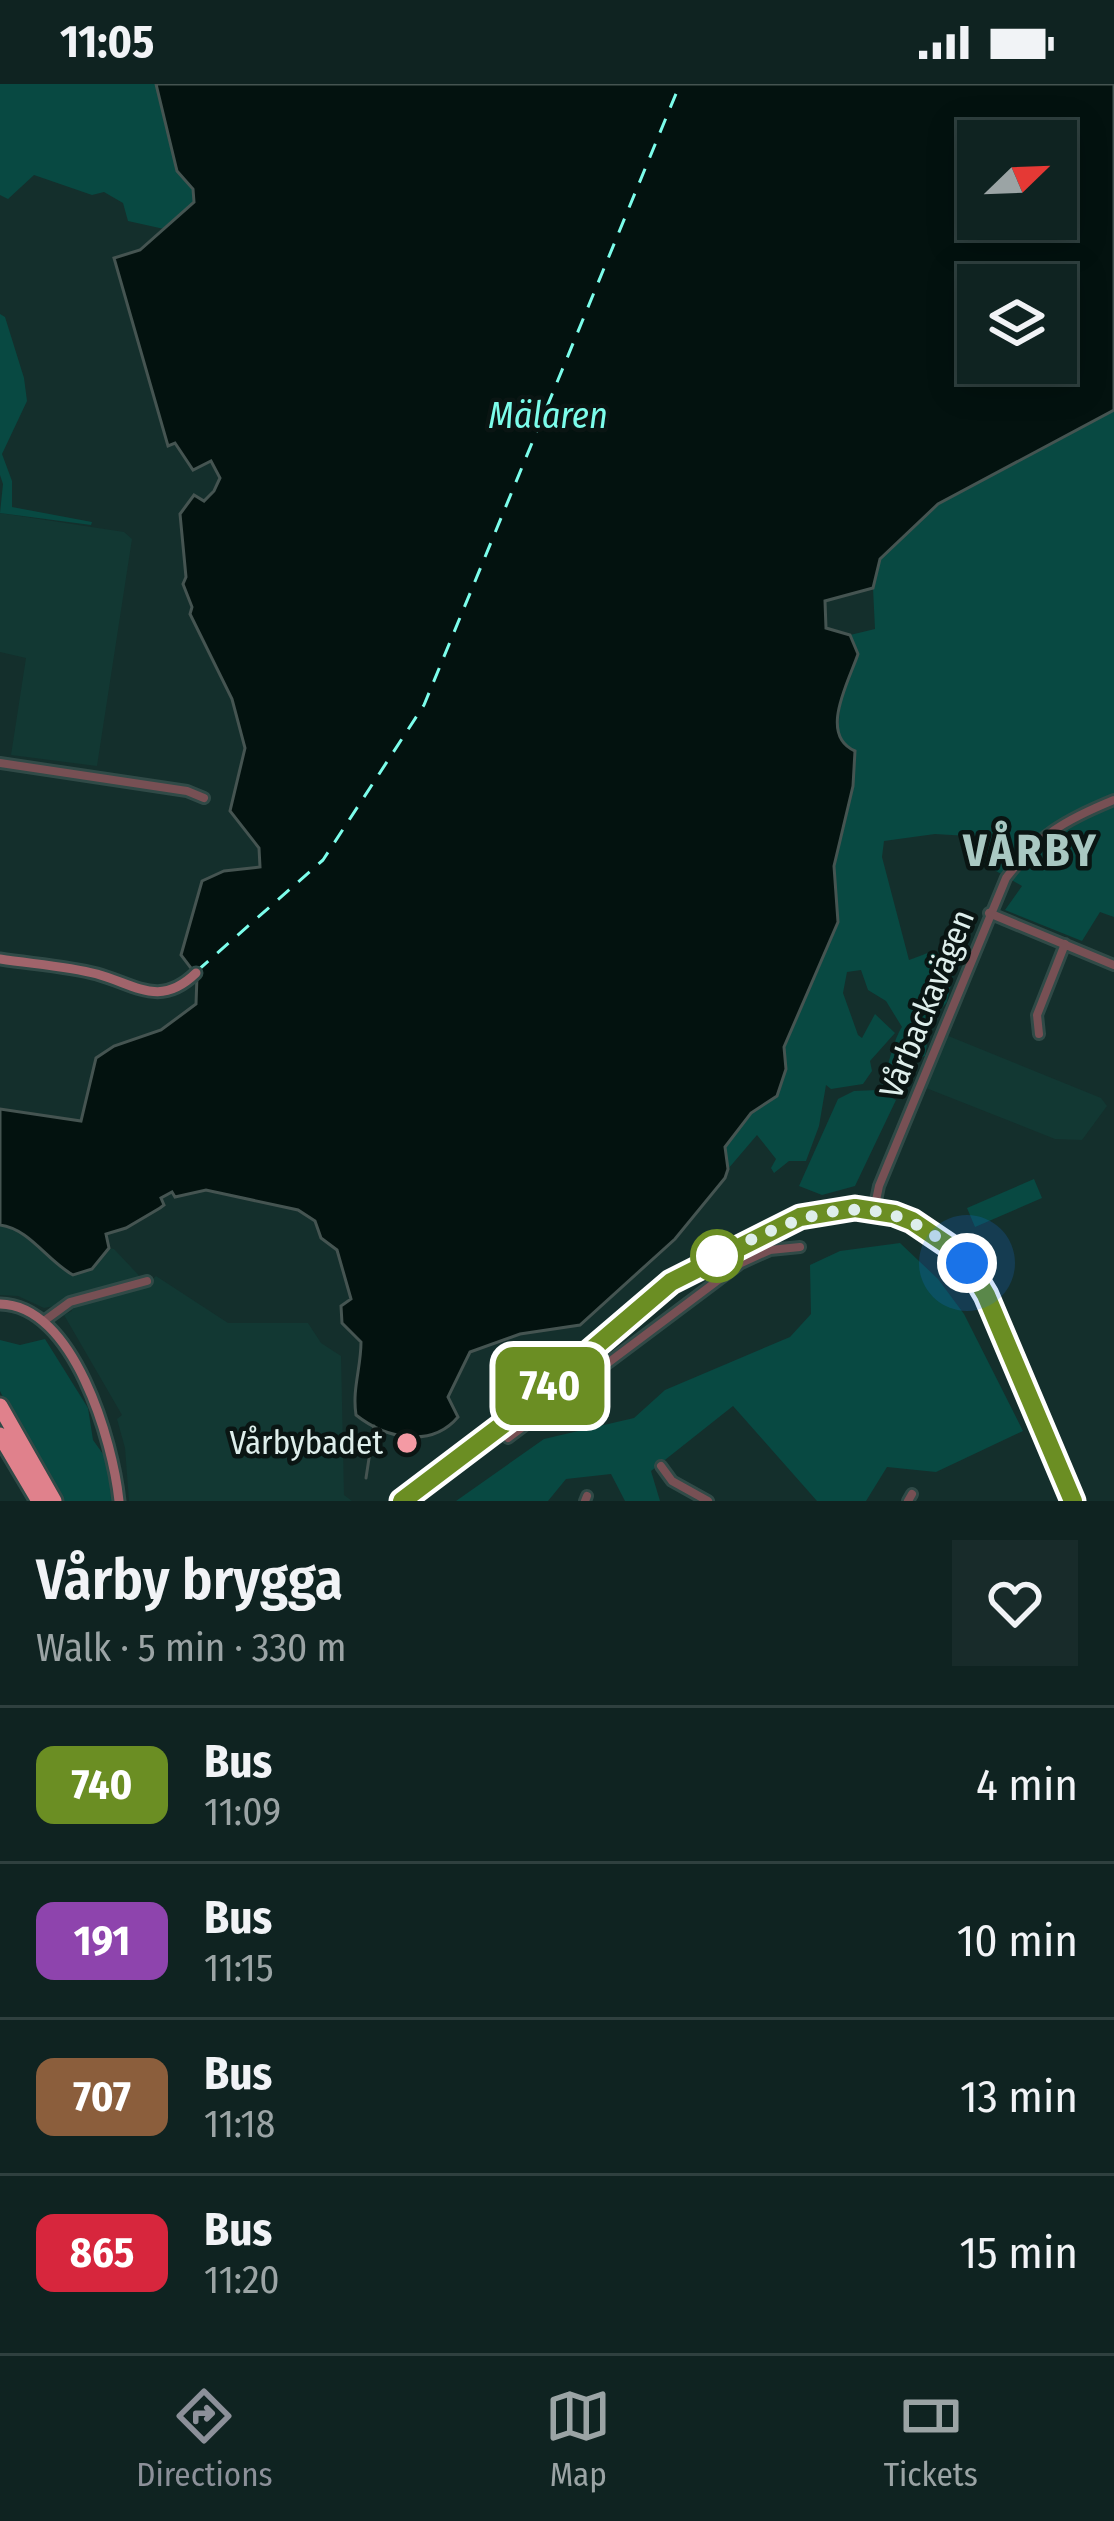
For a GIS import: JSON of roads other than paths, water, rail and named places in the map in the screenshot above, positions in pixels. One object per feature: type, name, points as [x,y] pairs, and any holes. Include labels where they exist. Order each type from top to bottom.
[{"type":"highway","points":[[0,1406],[54,1501]]},
{"type":"highway","points":[[0,1435],[39,1501]]},
{"type":"street","points":[[0,763],[187,790],[204,798]]},
{"type":"street","name":"Vårbackavägen","points":[[874,1210],[879,1186],[1006,878],[1040,838],[1068,819],[1114,800]]},
{"type":"street","points":[[988,913],[1114,965]]},
{"type":"street","points":[[1039,1034],[1037,1015],[1065,944]]},
{"type":"street","points":[[0,959],[100,975],[119,985],[154,992],[184,984],[196,973]]},
{"type":"street","points":[[401,1501],[671,1282],[820,1211],[874,1210],[929,1230],[967,1263],[986,1295],[1073,1501]]},
{"type":"street","points":[[508,1438],[741,1263],[770,1250],[800,1247]]},
{"type":"street","points":[[734,1248],[741,1263]]},
{"type":"street","points":[[44,1321],[70,1302],[147,1281]]},
{"type":"street","points":[[0,1304],[22,1307],[44,1321],[74,1364],[100,1413],[113,1456],[119,1501]]},
{"type":"street","points":[[580,1360],[591,1375]]},
{"type":"street","points":[[661,1466],[672,1480],[708,1501]]},
{"type":"water","name":"Mälaren","points":[[156,84],[1114,84],[1114,410],[938,504],[880,559],[873,588],[825,601],[826,628],[850,635],[858,654],[837,720],[844,743],[855,751],[853,786],[834,866],[838,922],[784,1047],[786,1069],[777,1096],[751,1113],[725,1147],[725,1178],[675,1239],[580,1325],[520,1334],[470,1352],[448,1397],[458,1417],[447,1427],[422,1436],[380,1430],[356,1415],[361,1342],[342,1323],[341,1306],[351,1299],[337,1250],[321,1238],[315,1221],[298,1210],[206,1190],[175,1197],[172,1192],[161,1198],[164,1205],[160,1208],[106,1234],[109,1248],[92,1269],[73,1275],[29,1239],[0,1225],[0,1109],[81,1121],[96,1058],[114,1046],[161,1030],[196,1004],[197,976],[181,955],[202,881],[224,871],[260,867],[259,848],[230,811],[245,748],[232,699],[190,614],[183,584],[180,514],[194,495],[204,501],[220,478],[211,461],[193,470],[175,443],[168,446],[114,258],[140,250],[194,202],[193,189],[177,171]]},
{"type":"waterway","points":[[366,1478],[374,1426]]},
{"type":"place","name":"Vårbybadet","points":[[407,1443]]},
{"type":"district","name":"VÅRBY","points":[[1031,851]]}]
